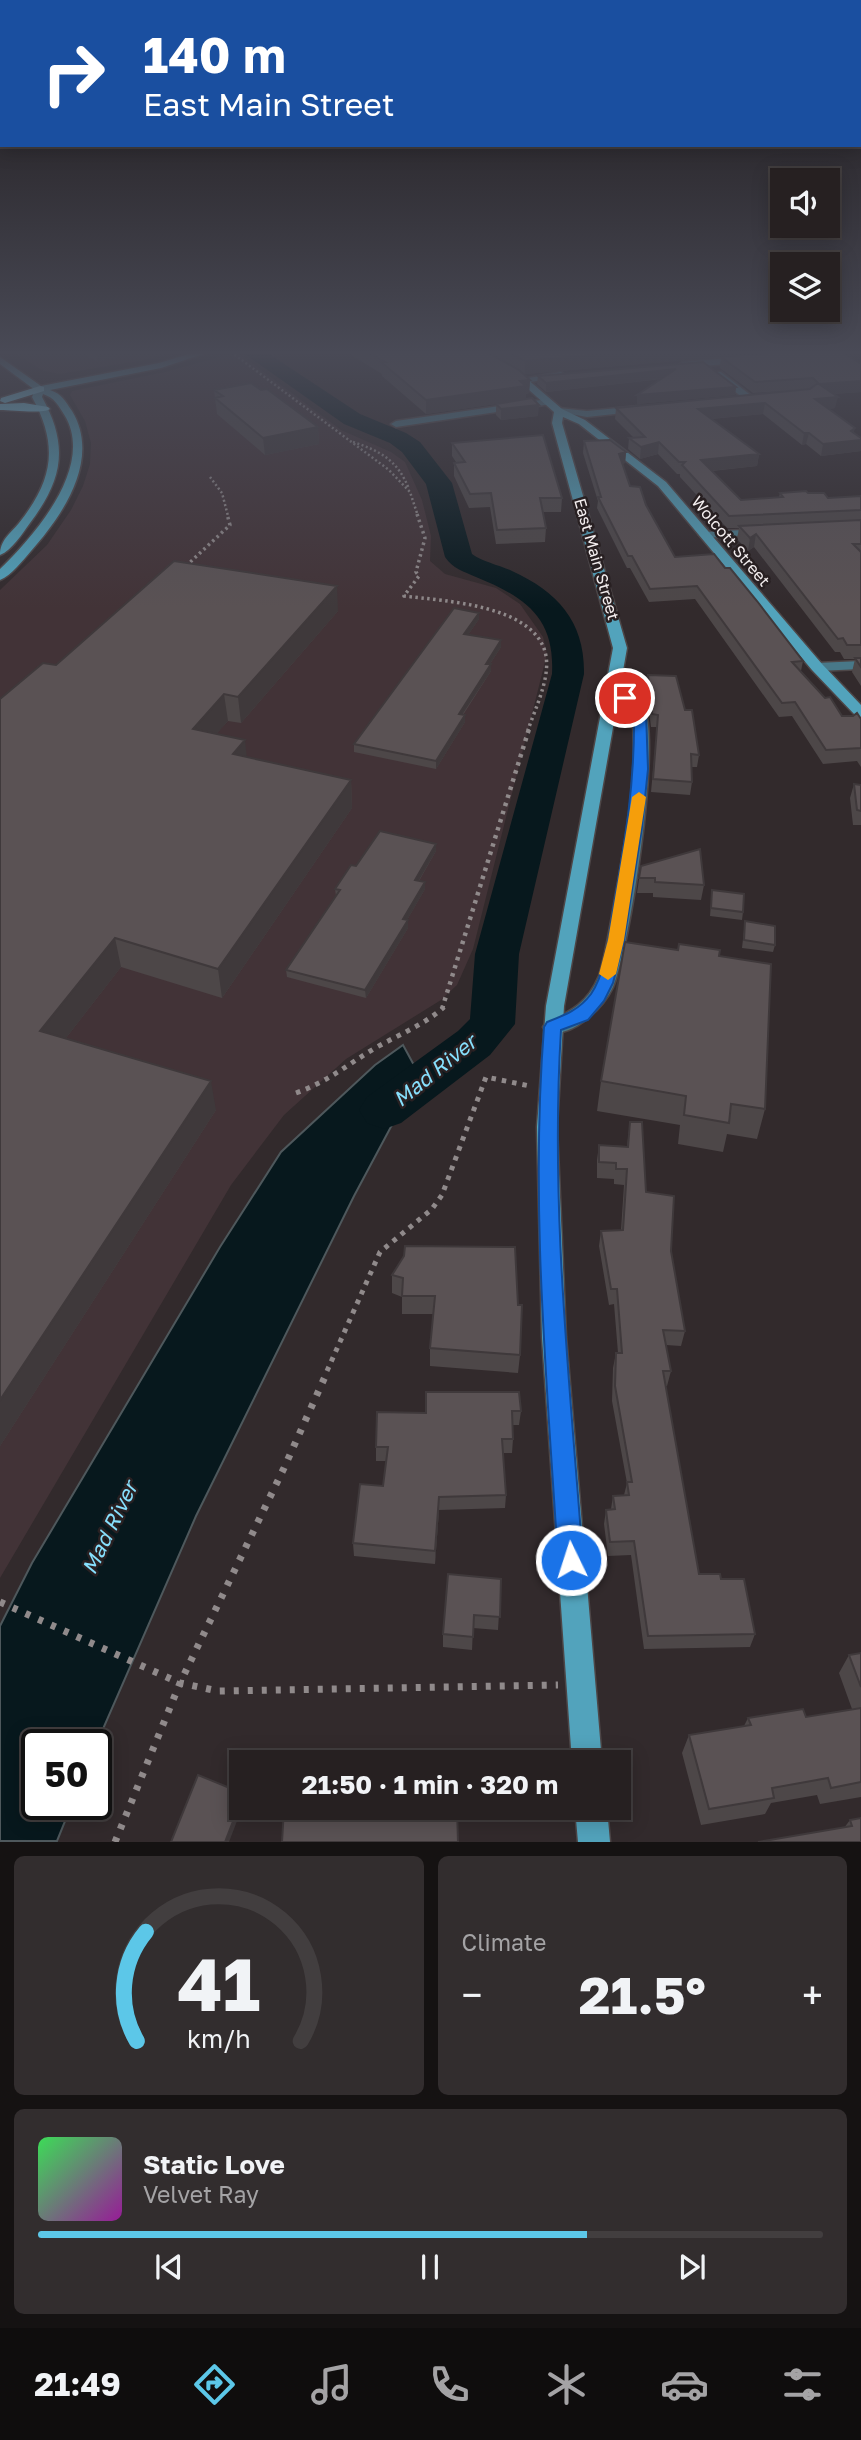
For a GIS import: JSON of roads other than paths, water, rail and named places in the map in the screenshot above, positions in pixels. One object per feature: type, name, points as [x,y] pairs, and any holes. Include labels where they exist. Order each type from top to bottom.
[{"type":"main road","points":[[0,551],[36,507],[51,474],[55,452],[54,436]]},
{"type":"main road","points":[[0,576],[33,543],[58,508],[73,474],[77,454],[75,436]]},
{"type":"main road","name":"East Main Street","points":[[561,436],[618,635],[620,656],[553,1027],[548,1089],[549,1248],[586,1750]]},
{"type":"main road","name":"Wolcott Street","points":[[600,436],[655,479],[817,667],[861,713]]},
{"type":"main road","points":[[36,507],[58,508]]},
{"type":"main road","points":[[592,1820],[594,1842]]},
{"type":"street","points":[[705,535],[772,531]]},
{"type":"street","points":[[817,667],[861,665]]},
{"type":"street","points":[[553,1027],[582,1016],[598,997],[605,983],[616,940],[635,827],[641,739],[639,710],[614,692]]},
{"type":"water","points":[[403,1045],[415,1067],[434,1082],[401,1108],[354,1196],[196,1516],[103,1729],[21,1729],[21,1820],[66,1820],[57,1841],[0,1841],[0,1626],[32,1563],[220,1247],[281,1152],[375,1065]]},
{"type":"waterway","name":"Mad River","points":[[384,1110],[474,1043],[492,1024],[497,954],[568,674],[569,652],[564,632],[554,615],[540,601],[505,579],[466,563],[459,557],[439,483],[411,447],[393,436]]}]
